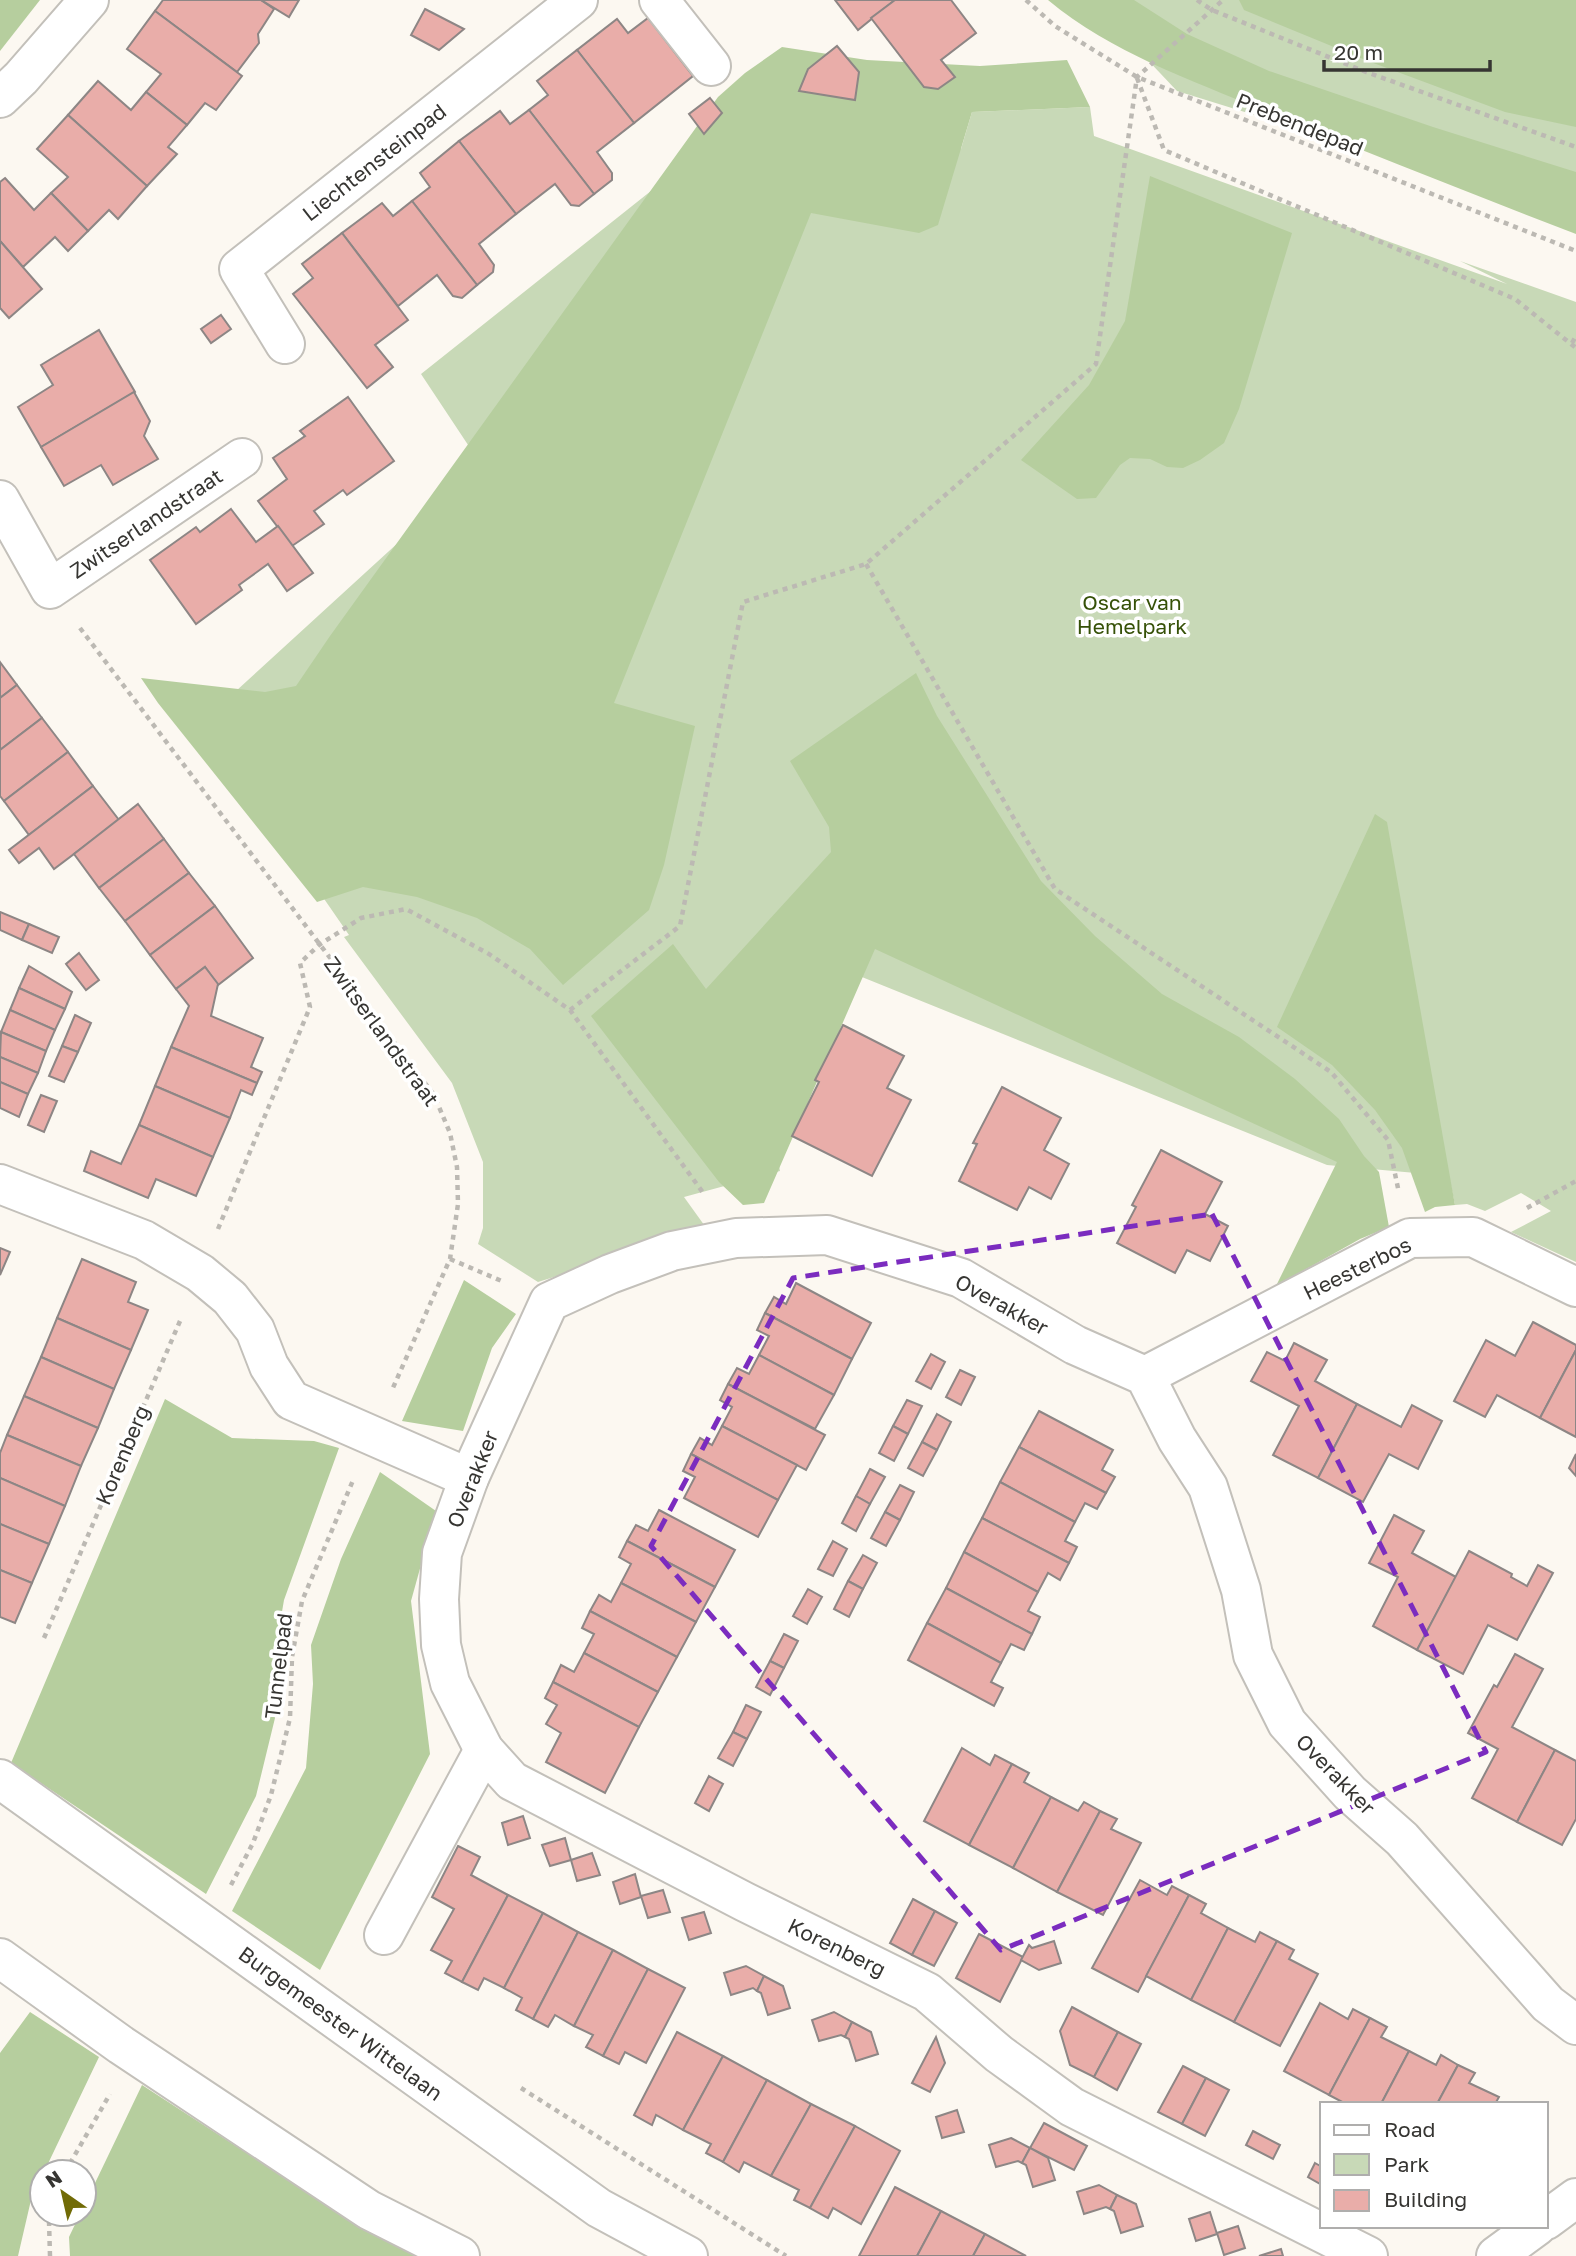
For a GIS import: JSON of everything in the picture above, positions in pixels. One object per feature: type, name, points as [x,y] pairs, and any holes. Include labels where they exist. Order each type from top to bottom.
[{"type":"street","points":[[0,98],[89,0]]},
{"type":"street","name":"Liechtensteinpad","points":[[285,344],[239,269],[578,0]]},
{"type":"street","points":[[659,0],[711,66]]},
{"type":"street","name":"Zwitserlandstraat","points":[[0,500],[50,589],[242,458]]},
{"type":"street","points":[[0,1184],[144,1240],[200,1273],[230,1298],[255,1330],[269,1366],[291,1400],[469,1478]]},
{"type":"street","name":"Overakker","points":[[484,1749],[450,1683],[441,1645],[439,1599],[442,1553],[469,1478],[550,1302],[610,1274],[672,1251],[736,1237],[827,1235],[961,1278],[1075,1345],[1145,1376],[1177,1439],[1208,1487],[1241,1590],[1253,1655],[1287,1723],[1350,1793],[1402,1839],[1548,2004],[1576,2025]]},
{"type":"street","name":"Heesterbos","points":[[1145,1376],[1410,1238],[1474,1237],[1576,1287]]},
{"type":"street","points":[[384,1935],[484,1749]]},
{"type":"street","name":"Korenberg","points":[[484,1749],[512,1781],[744,1902],[927,1992],[999,2054],[1072,2107],[1368,2256]]},
{"type":"street","name":"Burgemeester Wittelaan","points":[[0,1779],[599,2208],[688,2256]]},
{"type":"street","points":[[0,1958],[121,2045],[369,2210],[460,2256]]},
{"type":"street","points":[[1548,2219],[1576,2198]]},
{"type":"street","points":[[1496,2256],[1534,2228]]},
{"type":"path","name":"Prebendepad","points":[[1026,0],[1055,26],[1137,77],[1576,251]]},
{"type":"path","points":[[1197,0],[1212,10],[1366,72],[1576,147]]},
{"type":"path","points":[[570,1010],[680,926],[743,602],[866,564],[1096,364],[1137,77],[1223,0]]},
{"type":"path","points":[[1137,77],[1164,150],[1515,299],[1574,345],[1576,336]]},
{"type":"path","points":[[866,564],[1055,889],[1331,1072],[1388,1140],[1410,1238]]},
{"type":"path","name":"Zwitserlandstraat","points":[[50,589],[434,1096],[450,1133],[457,1167],[458,1203],[450,1259],[372,1435]]},
{"type":"path","points":[[319,945],[361,918],[406,909],[489,954],[570,1010],[736,1237]]},
{"type":"path","name":"Zwitserlandstraat","points":[[200,1273],[310,1007],[300,963],[319,945]]},
{"type":"path","points":[[450,1259],[550,1302]]},
{"type":"path","name":"Korenberg","points":[[44,1638],[200,1273]]},
{"type":"path","name":"Tunnelpad","points":[[229,1889],[253,1843],[271,1795],[289,1718],[292,1657],[302,1601],[372,1435]]},
{"type":"path","points":[[517,2085],[786,2256]]},
{"type":"path","points":[[74,2158],[101,2114],[112,2089]]},
{"type":"path","points":[[49,2228],[50,2256]]},
{"type":"highlighted area","points":[[1212,1214],[1486,1752],[1001,1950],[651,1546],[793,1278]]},
{"type":"green space","points":[[0,0],[40,0],[0,51]]},
{"type":"green space","points":[[1048,0],[1134,0],[1187,34],[1269,71],[1576,172],[1576,234],[1180,76],[1098,35]]},
{"type":"green space","points":[[1091,0],[1576,0],[1576,215],[1177,91]]},
{"type":"green space","points":[[1239,0],[1576,0],[1576,127],[1505,112],[1368,61],[1244,10]]},
{"type":"green space","points":[[782,47],[867,60],[980,66],[1067,60],[1090,107],[972,112],[938,225],[919,233],[811,213],[614,703],[695,726],[664,865],[649,910],[563,985],[530,949],[477,918],[417,897],[363,887],[317,902],[141,678],[265,692],[296,686],[718,97],[745,73]]},
{"type":"green space","name":"Oscar van Hemelpark","points":[[784,85],[961,149],[972,112],[1090,107],[1094,136],[1507,284],[1460,261],[1576,302],[1576,1262],[1511,1232],[1551,1211],[1521,1193],[1485,1211],[1467,1204],[1455,1205],[1449,1176],[1327,1165],[805,954],[765,1092],[780,1171],[684,1197],[707,1229],[538,1282],[478,1244],[483,1228],[483,1162],[452,1083],[344,937],[349,935],[202,722],[482,466],[421,374]]},
{"type":"green space","points":[[1150,176],[1292,233],[1239,409],[1224,443],[1183,468],[1167,467],[1150,459],[1130,458],[1120,465],[1096,498],[1077,499],[1021,460],[1089,385],[1125,321]]},
{"type":"green space","points":[[916,673],[937,716],[1041,881],[1095,936],[1162,994],[1239,1037],[1295,1079],[1339,1119],[1364,1156],[1379,1172],[1389,1227],[1360,1239],[1276,1286],[1337,1162],[875,949],[764,1203],[743,1205],[719,1182],[591,1016],[673,944],[706,989],[831,852],[829,827],[790,761]]},
{"type":"green space","points":[[1375,814],[1387,822],[1455,1205],[1435,1207],[1425,1212],[1402,1148],[1375,1110],[1332,1065],[1277,1027]]},
{"type":"green space","points":[[464,1280],[516,1314],[492,1348],[463,1431],[402,1421]]},
{"type":"green space","points":[[165,1399],[232,1438],[314,1441],[339,1448],[284,1600],[277,1641],[275,1718],[256,1796],[206,1894],[11,1763]]},
{"type":"green space","points":[[380,1472],[436,1511],[411,1601],[430,1754],[320,1970],[232,1911],[306,1768],[313,1684],[311,1645],[341,1559]]},
{"type":"green space","points":[[30,2012],[99,2057],[51,2158],[28,2158],[28,2213],[18,2256],[0,2256],[0,2053]]},
{"type":"green space","points":[[142,2085],[236,2146],[427,2256],[70,2256],[69,2237],[73,2228],[98,2228],[98,2177]]},
{"type":"building","points":[[163,0],[261,0],[274,9],[258,34],[259,43],[237,72],[155,11]]},
{"type":"building","points":[[261,0],[299,0],[289,17]]},
{"type":"building","points":[[835,0],[895,0],[858,30]]},
{"type":"building","points":[[895,0],[951,0],[976,33],[941,60],[955,77],[938,89],[924,87],[871,18]]},
{"type":"building","points":[[425,9],[464,29],[439,50],[411,35]]},
{"type":"building","points":[[155,11],[242,76],[216,110],[205,103],[187,125],[146,92],[161,74],[127,49]]},
{"type":"building","points":[[648,18],[693,76],[634,123],[577,50],[617,19],[628,33]]},
{"type":"building","points":[[837,46],[859,72],[855,100],[799,91],[808,69]]},
{"type":"building","points":[[577,50],[634,123],[597,152],[612,173],[612,180],[594,194],[529,110],[548,95],[537,81]]},
{"type":"building","points":[[98,81],[131,110],[146,92],[187,125],[168,147],[177,154],[147,186],[68,115]]},
{"type":"building","points":[[710,98],[722,113],[704,134],[689,114]]},
{"type":"building","points":[[529,110],[594,194],[579,206],[571,205],[555,184],[516,214],[459,141],[500,111],[510,124]]},
{"type":"building","points":[[68,115],[147,186],[118,219],[109,210],[88,231],[51,193],[68,177],[37,149]]},
{"type":"building","points":[[459,141],[516,214],[479,244],[494,265],[493,272],[477,285],[412,201],[430,187],[420,173]]},
{"type":"building","points":[[5,178],[34,210],[51,193],[88,231],[68,251],[55,237],[23,267],[0,241],[0,182]]},
{"type":"building","points":[[412,201],[477,285],[462,298],[453,296],[437,275],[398,306],[342,233],[382,203],[393,216]]},
{"type":"building","points":[[342,233],[408,320],[375,345],[393,367],[367,388],[293,294],[313,278],[302,264]]},
{"type":"building","points":[[0,241],[42,289],[9,318],[0,308]]},
{"type":"building","points":[[221,315],[231,329],[211,343],[201,329]]},
{"type":"building","points":[[99,330],[135,392],[41,447],[18,407],[53,385],[41,365]]},
{"type":"building","points":[[134,392],[150,421],[144,436],[158,459],[113,485],[101,465],[64,486],[41,447]]},
{"type":"building","points":[[348,397],[394,461],[347,495],[343,490],[314,511],[324,524],[292,546],[258,501],[287,479],[273,458],[305,436],[300,431]]},
{"type":"building","points":[[231,509],[256,542],[278,526],[313,573],[287,591],[268,564],[239,585],[242,590],[196,624],[150,560],[196,527],[200,532]]},
{"type":"building","points":[[0,662],[17,685],[0,698]]},
{"type":"building","points":[[17,685],[42,718],[0,750],[0,698]]},
{"type":"building","points":[[42,718],[68,752],[4,801],[0,796],[0,750]]},
{"type":"building","points":[[68,752],[93,786],[29,835],[4,801]]},
{"type":"building","points":[[93,786],[119,820],[54,869],[39,848],[19,863],[9,850]]},
{"type":"building","points":[[138,804],[164,839],[99,888],[74,854]]},
{"type":"building","points":[[164,839],[189,873],[125,921],[99,888]]},
{"type":"building","points":[[189,873],[215,906],[150,955],[125,921]]},
{"type":"building","points":[[215,906],[253,958],[218,985],[205,967],[176,989],[150,955]]},
{"type":"building","points":[[0,912],[29,924],[22,940],[0,930]]},
{"type":"building","points":[[29,924],[59,937],[52,953],[22,940]]},
{"type":"building","points":[[79,953],[99,980],[86,990],[66,964]]},
{"type":"building","points":[[29,966],[72,992],[65,1009],[19,988]]},
{"type":"building","points":[[205,967],[218,984],[211,1016],[263,1038],[251,1067],[262,1072],[257,1083],[171,1047],[189,1006],[176,989]]},
{"type":"building","points":[[19,988],[65,1009],[55,1030],[10,1010]]},
{"type":"building","points":[[10,1010],[55,1030],[46,1051],[1,1032]]},
{"type":"building","points":[[75,1015],[91,1023],[78,1052],[62,1046]]},
{"type":"building","points":[[843,1025],[904,1056],[887,1088],[911,1100],[872,1176],[792,1136],[819,1082],[815,1080]]},
{"type":"building","points":[[1,1032],[46,1051],[38,1073],[0,1057]]},
{"type":"building","points":[[62,1046],[78,1052],[64,1082],[49,1076]]},
{"type":"building","points":[[171,1047],[257,1083],[252,1095],[241,1090],[230,1118],[155,1086]]},
{"type":"building","points":[[0,1057],[38,1073],[28,1094],[0,1082]]},
{"type":"building","points":[[0,1082],[28,1094],[19,1117],[0,1108]]},
{"type":"building","points":[[155,1086],[230,1118],[213,1157],[139,1125]]},
{"type":"building","points":[[1002,1087],[1061,1118],[1044,1150],[1069,1164],[1051,1199],[1029,1187],[1017,1210],[959,1181],[977,1144],[973,1143]]},
{"type":"building","points":[[41,1095],[57,1101],[44,1132],[28,1125]]},
{"type":"building","points":[[139,1125],[213,1157],[196,1196],[156,1179],[148,1198],[84,1171],[91,1151],[121,1164]]},
{"type":"building","points":[[1161,1150],[1222,1182],[1205,1214],[1228,1226],[1210,1261],[1187,1250],[1175,1273],[1117,1243],[1136,1207],[1132,1205]]},
{"type":"building","points":[[0,1248],[10,1252],[0,1275]]},
{"type":"building","points":[[82,1259],[136,1282],[128,1302],[148,1310],[131,1350],[57,1318]]},
{"type":"building","points":[[796,1283],[871,1323],[852,1359],[765,1313],[774,1297],[786,1304]]},
{"type":"building","points":[[765,1313],[852,1359],[834,1395],[759,1355],[769,1336],[757,1330]]},
{"type":"building","points":[[57,1318],[131,1350],[114,1389],[41,1357]]},
{"type":"building","points":[[1533,1322],[1576,1345],[1576,1350],[1540,1418],[1497,1395],[1485,1417],[1454,1401],[1486,1340],[1515,1356]]},
{"type":"building","points":[[1294,1343],[1327,1360],[1315,1381],[1357,1404],[1318,1478],[1273,1455],[1299,1406],[1251,1381],[1267,1352],[1285,1361]]},
{"type":"building","points":[[1576,1350],[1576,1437],[1540,1418]]},
{"type":"building","points":[[931,1354],[945,1362],[931,1389],[916,1381]]},
{"type":"building","points":[[759,1355],[834,1395],[815,1429],[728,1384],[737,1368],[749,1374]]},
{"type":"building","points":[[41,1357],[114,1389],[98,1428],[24,1396]]},
{"type":"building","points":[[960,1370],[975,1377],[961,1405],[946,1397]]},
{"type":"building","points":[[728,1384],[825,1435],[806,1470],[722,1426],[732,1407],[720,1400]]},
{"type":"building","points":[[24,1396],[98,1428],[81,1466],[7,1435]]},
{"type":"building","points":[[907,1400],[922,1406],[908,1434],[893,1426]]},
{"type":"building","points":[[1357,1404],[1401,1427],[1412,1405],[1442,1421],[1418,1469],[1389,1454],[1363,1502],[1318,1478]]},
{"type":"building","points":[[1039,1411],[1113,1450],[1102,1470],[1115,1477],[1106,1493],[1019,1447]]},
{"type":"building","points":[[937,1414],[951,1422],[937,1450],[922,1442]]},
{"type":"building","points":[[722,1426],[797,1465],[778,1500],[691,1454],[700,1438],[712,1445]]},
{"type":"building","points":[[893,1426],[908,1434],[894,1461],[879,1453]]},
{"type":"building","points":[[7,1435],[81,1466],[65,1506],[0,1478],[0,1453]]},
{"type":"building","points":[[922,1442],[937,1450],[923,1476],[908,1468]]},
{"type":"building","points":[[1019,1447],[1106,1493],[1097,1509],[1085,1503],[1075,1522],[1000,1482]]},
{"type":"building","points":[[691,1454],[778,1500],[758,1537],[684,1498],[695,1477],[683,1471]]},
{"type":"building","points":[[1576,1454],[1576,1476],[1569,1468]]},
{"type":"building","points":[[870,1469],[885,1477],[870,1504],[856,1496]]},
{"type":"building","points":[[0,1478],[65,1506],[49,1544],[0,1524]]},
{"type":"building","points":[[1000,1482],[1075,1522],[1065,1541],[1077,1547],[1069,1563],[982,1518]]},
{"type":"building","points":[[900,1485],[914,1492],[900,1520],[885,1512]]},
{"type":"building","points":[[856,1496],[870,1504],[856,1531],[842,1523]]},
{"type":"building","points":[[659,1510],[735,1550],[715,1587],[627,1541],[636,1525],[648,1531]]},
{"type":"building","points":[[885,1512],[900,1520],[886,1546],[871,1538]]},
{"type":"building","points":[[1394,1515],[1424,1531],[1412,1553],[1456,1577],[1417,1650],[1373,1626],[1398,1577],[1369,1563]]},
{"type":"building","points":[[982,1518],[1069,1563],[1060,1580],[1048,1573],[1038,1592],[964,1552]]},
{"type":"building","points":[[0,1524],[49,1544],[32,1583],[0,1570]]},
{"type":"building","points":[[627,1541],[715,1587],[696,1622],[621,1583],[631,1564],[619,1557]]},
{"type":"building","points":[[833,1541],[847,1549],[833,1576],[818,1569]]},
{"type":"building","points":[[1469,1551],[1512,1574],[1511,1577],[1527,1586],[1538,1565],[1553,1573],[1517,1640],[1488,1625],[1463,1674],[1417,1650]]},
{"type":"building","points":[[964,1552],[1038,1592],[1028,1611],[1040,1617],[1032,1634],[946,1588]]},
{"type":"building","points":[[863,1555],[877,1563],[863,1589],[848,1581]]},
{"type":"building","points":[[0,1570],[32,1583],[15,1623],[0,1617]]},
{"type":"building","points":[[848,1581],[863,1589],[849,1617],[834,1609]]},
{"type":"building","points":[[621,1583],[696,1622],[677,1657],[590,1611],[599,1595],[611,1602]]},
{"type":"building","points":[[946,1588],[1032,1634],[1024,1650],[1011,1644],[1001,1663],[927,1623]]},
{"type":"building","points":[[808,1589],[822,1597],[807,1624],[793,1616]]},
{"type":"building","points":[[590,1611],[677,1657],[658,1692],[584,1653],[594,1634],[582,1628]]},
{"type":"building","points":[[927,1623],[1001,1663],[991,1682],[1003,1688],[994,1706],[908,1660]]},
{"type":"building","points":[[784,1634],[798,1641],[784,1668],[770,1661]]},
{"type":"building","points":[[584,1653],[658,1692],[639,1727],[553,1682],[561,1665],[574,1672]]},
{"type":"building","points":[[1515,1654],[1543,1669],[1512,1727],[1555,1750],[1517,1822],[1472,1798],[1498,1749],[1468,1733],[1494,1685],[1497,1687]]},
{"type":"building","points":[[770,1661],[784,1668],[770,1695],[756,1687]]},
{"type":"building","points":[[553,1682],[639,1727],[605,1793],[546,1762],[561,1733],[546,1724],[557,1705],[545,1698]]},
{"type":"building","points":[[746,1705],[761,1712],[747,1739],[733,1732]]},
{"type":"building","points":[[733,1732],[747,1739],[733,1766],[718,1758]]},
{"type":"building","points":[[962,1748],[990,1765],[995,1755],[1012,1764],[969,1845],[924,1821]]},
{"type":"building","points":[[1555,1750],[1576,1761],[1576,1819],[1562,1845],[1517,1822]]},
{"type":"building","points":[[1012,1764],[1029,1773],[1024,1782],[1051,1797],[1013,1868],[969,1845]]},
{"type":"building","points":[[709,1776],[723,1784],[709,1811],[695,1803]]},
{"type":"building","points":[[1051,1797],[1078,1811],[1084,1802],[1100,1811],[1057,1892],[1013,1868]]},
{"type":"building","points":[[1100,1811],[1117,1819],[1111,1829],[1141,1843],[1103,1915],[1057,1892]]},
{"type":"building","points":[[523,1816],[530,1838],[508,1845],[502,1823]]},
{"type":"building","points":[[565,1838],[571,1860],[550,1866],[542,1845]]},
{"type":"building","points":[[458,1846],[480,1857],[471,1875],[508,1895],[462,1982],[445,1973],[452,1961],[431,1950],[454,1909],[432,1897]]},
{"type":"building","points":[[592,1853],[600,1875],[577,1881],[571,1860]]},
{"type":"building","points":[[635,1874],[641,1897],[620,1904],[613,1882]]},
{"type":"building","points":[[1140,1880],[1167,1895],[1172,1886],[1189,1895],[1138,1992],[1092,1968]]},
{"type":"building","points":[[663,1890],[670,1912],[648,1918],[641,1896]]},
{"type":"building","points":[[508,1895],[543,1913],[504,1988],[484,1978],[478,1990],[462,1982]]},
{"type":"building","points":[[1189,1895],[1206,1904],[1201,1913],[1228,1928],[1191,2000],[1146,1976]]},
{"type":"building","points":[[913,1899],[935,1911],[912,1955],[890,1943]]},
{"type":"building","points":[[935,1911],[957,1923],[934,1966],[912,1955]]},
{"type":"building","points":[[704,1912],[711,1933],[689,1940],[682,1918]]},
{"type":"building","points":[[543,1913],[578,1932],[533,2019],[516,2010],[522,1998],[504,1988]]},
{"type":"building","points":[[1228,1928],[1255,1942],[1260,1932],[1277,1941],[1234,2022],[1191,2000]]},
{"type":"building","points":[[578,1932],[613,1950],[574,2026],[555,2015],[548,2027],[533,2019]]},
{"type":"building","points":[[979,1934],[1023,1957],[1000,2002],[956,1978]]},
{"type":"building","points":[[1054,1941],[1061,1963],[1039,1970],[1021,1960],[1029,1945],[1032,1948]]},
{"type":"building","points":[[1277,1941],[1294,1950],[1289,1959],[1318,1974],[1280,2046],[1234,2022]]},
{"type":"building","points":[[613,1950],[648,1969],[603,2056],[586,2047],[593,2035],[574,2026]]},
{"type":"building","points":[[746,1966],[764,1976],[757,1991],[753,1988],[731,1995],[724,1973]]},
{"type":"building","points":[[648,1969],[685,1988],[646,2063],[625,2052],[619,2064],[603,2056]]},
{"type":"building","points":[[764,1976],[783,1986],[790,2008],[768,2015],[761,1993],[757,1991]]},
{"type":"building","points":[[1320,2003],[1348,2019],[1353,2009],[1370,2018],[1329,2095],[1284,2071]]},
{"type":"building","points":[[1072,2007],[1118,2032],[1094,2077],[1070,2065],[1060,2031]]},
{"type":"building","points":[[834,2012],[852,2022],[845,2037],[841,2035],[819,2041],[812,2020]]},
{"type":"building","points":[[1370,2018],[1387,2027],[1381,2037],[1409,2051],[1382,2102],[1342,2102],[1329,2095]]},
{"type":"building","points":[[852,2022],[871,2032],[878,2054],[856,2061],[849,2039],[845,2037]]},
{"type":"building","points":[[677,2032],[723,2056],[683,2130],[656,2115],[652,2125],[634,2115]]},
{"type":"building","points":[[1118,2032],[1141,2044],[1117,2090],[1094,2077]]},
{"type":"building","points":[[936,2037],[945,2063],[930,2092],[912,2083]]},
{"type":"building","points":[[1409,2051],[1436,2065],[1441,2055],[1458,2065],[1438,2102],[1382,2102]]},
{"type":"building","points":[[723,2056],[767,2080],[723,2162],[706,2153],[711,2144],[683,2130]]},
{"type":"building","points":[[1458,2065],[1475,2073],[1469,2083],[1499,2097],[1496,2102],[1438,2102]]},
{"type":"building","points":[[1183,2066],[1206,2078],[1182,2124],[1158,2112]]},
{"type":"building","points":[[1206,2078],[1229,2090],[1205,2136],[1182,2124]]},
{"type":"building","points":[[767,2080],[811,2104],[771,2176],[744,2162],[739,2172],[723,2162]]},
{"type":"building","points":[[811,2104],[855,2126],[810,2208],[794,2200],[799,2190],[771,2176]]},
{"type":"building","points":[[957,2110],[964,2132],[942,2138],[936,2117]]},
{"type":"building","points":[[1044,2123],[1087,2146],[1074,2170],[1030,2148]]},
{"type":"building","points":[[855,2126],[900,2151],[861,2224],[833,2208],[828,2218],[810,2208]]},
{"type":"building","points":[[1253,2131],[1280,2145],[1273,2159],[1246,2145]]},
{"type":"building","points":[[1011,2138],[1030,2148],[1022,2163],[1018,2161],[996,2167],[989,2145]]},
{"type":"building","points":[[1030,2148],[1048,2158],[1055,2180],[1033,2187],[1026,2165],[1022,2163]]},
{"type":"building","points":[[1315,2163],[1320,2166],[1320,2184],[1308,2177]]},
{"type":"building","points":[[1099,2185],[1117,2195],[1110,2209],[1106,2207],[1084,2214],[1077,2192]]},
{"type":"building","points":[[895,2187],[941,2211],[917,2256],[859,2256]]},
{"type":"building","points":[[1117,2195],[1136,2204],[1143,2226],[1121,2233],[1114,2211],[1110,2209]]},
{"type":"building","points":[[941,2211],[985,2234],[973,2256],[917,2256]]},
{"type":"building","points":[[1210,2212],[1217,2234],[1196,2241],[1189,2219]]},
{"type":"building","points":[[1238,2226],[1245,2248],[1224,2255],[1217,2233]]},
{"type":"building","points":[[985,2234],[1026,2256],[973,2256]]},
{"type":"building","points":[[1281,2249],[1283,2256],[1259,2256]]}]
